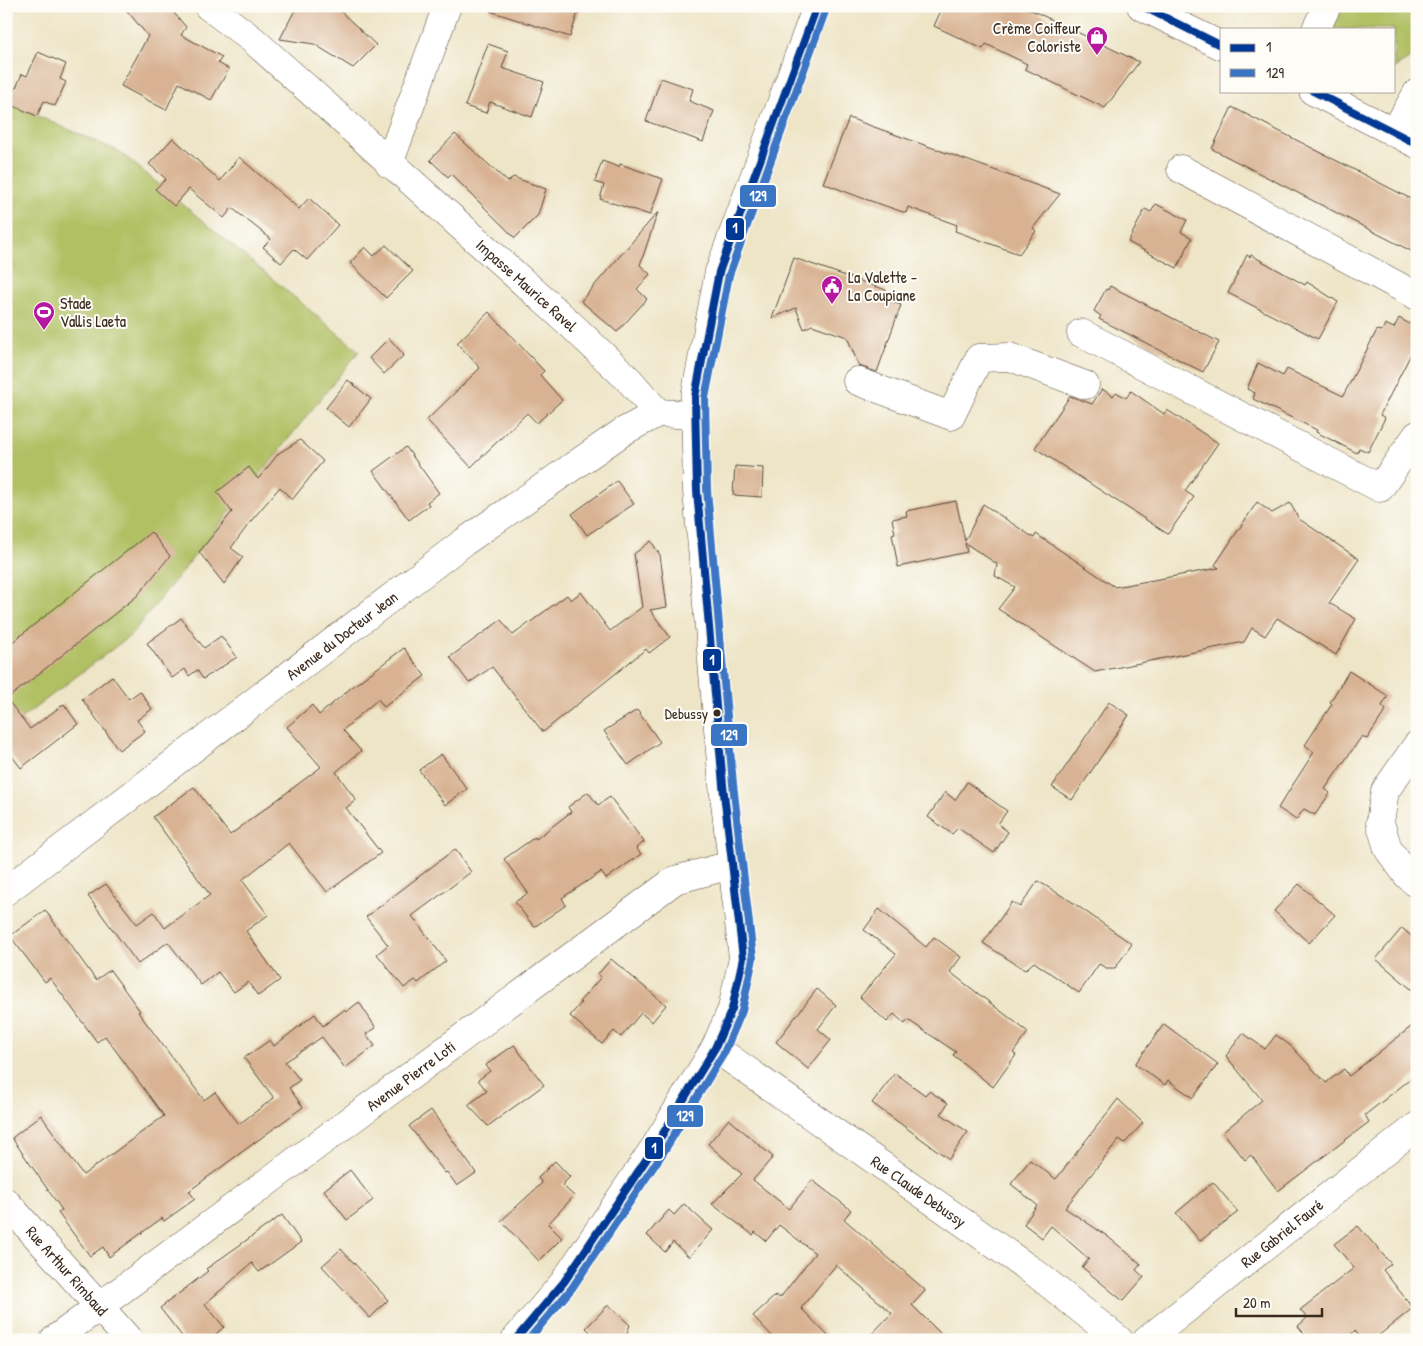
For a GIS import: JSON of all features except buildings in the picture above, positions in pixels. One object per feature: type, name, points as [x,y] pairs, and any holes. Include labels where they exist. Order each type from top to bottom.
[{"type":"street","name":"Impasse Maurice Ravel","points":[[208,6],[252,40],[568,322],[630,381],[658,413]]},
{"type":"street","points":[[389,164],[447,6]]},
{"type":"street","points":[[525,1336],[570,1274],[656,1145],[715,1048],[732,1009],[743,958],[731,865],[697,500],[694,416],[704,345],[719,272],[817,6]]},
{"type":"street","points":[[1141,6],[1220,45]]},
{"type":"street","points":[[1316,28],[1327,6]]},
{"type":"street","points":[[1315,92],[1406,138],[1417,93]]},
{"type":"street","points":[[1181,169],[1417,296]]},
{"type":"street","points":[[1081,333],[1380,488],[1417,435]]},
{"type":"street","points":[[857,381],[951,416],[979,358],[1010,357],[1085,385]]},
{"type":"street","points":[[658,413],[694,416]]},
{"type":"street","name":"Avenue du Docteur Jean","points":[[6,891],[464,542],[624,431],[658,413]]},
{"type":"street","points":[[1417,745],[1385,791],[1380,822],[1388,850],[1407,875],[1417,884]]},
{"type":"street","name":"Avenue Pierre Loti","points":[[54,1340],[675,880],[731,865]]},
{"type":"street","name":"Rue Claude Debussy","points":[[715,1048],[1038,1275],[1119,1340]]},
{"type":"street","name":"Rue Gabriel Fauré","points":[[1147,1340],[1417,1126]]},
{"type":"street","name":"Rue Arthur Rimbaud","points":[[6,1202],[129,1340]]},
{"type":"green space","points":[[1345,6],[1417,6],[1417,54],[1396,67],[1396,28],[1331,28]]},
{"type":"green space","points":[[6,102],[120,152],[359,351],[131,635],[6,730]]},
{"type":"transit line","name":"1","points":[[515,1340],[564,1282],[656,1145],[715,1048],[732,1009],[743,958],[723,785],[697,491],[695,397],[719,272],[817,6]]},
{"type":"transit line","name":"1","points":[[1142,6],[1220,45]]},
{"type":"transit line","name":"129","points":[[528,1340],[572,1288],[664,1151],[724,1053],[742,1011],[753,958],[733,784],[707,490],[705,398],[729,275],[826,9]]},
{"type":"transit line","name":"1","points":[[1315,92],[1417,144]]},
{"type":"place","name":"Crème Coiffeur Coloriste","points":[[1097,56]]},
{"type":"place","name":"La Valette - La Coupiane","points":[[832,305]]},
{"type":"place","name":"Stade Vallis Laeta","points":[[44,331]]},
{"type":"place","name":"Debussy","points":[[717,713]]}]
